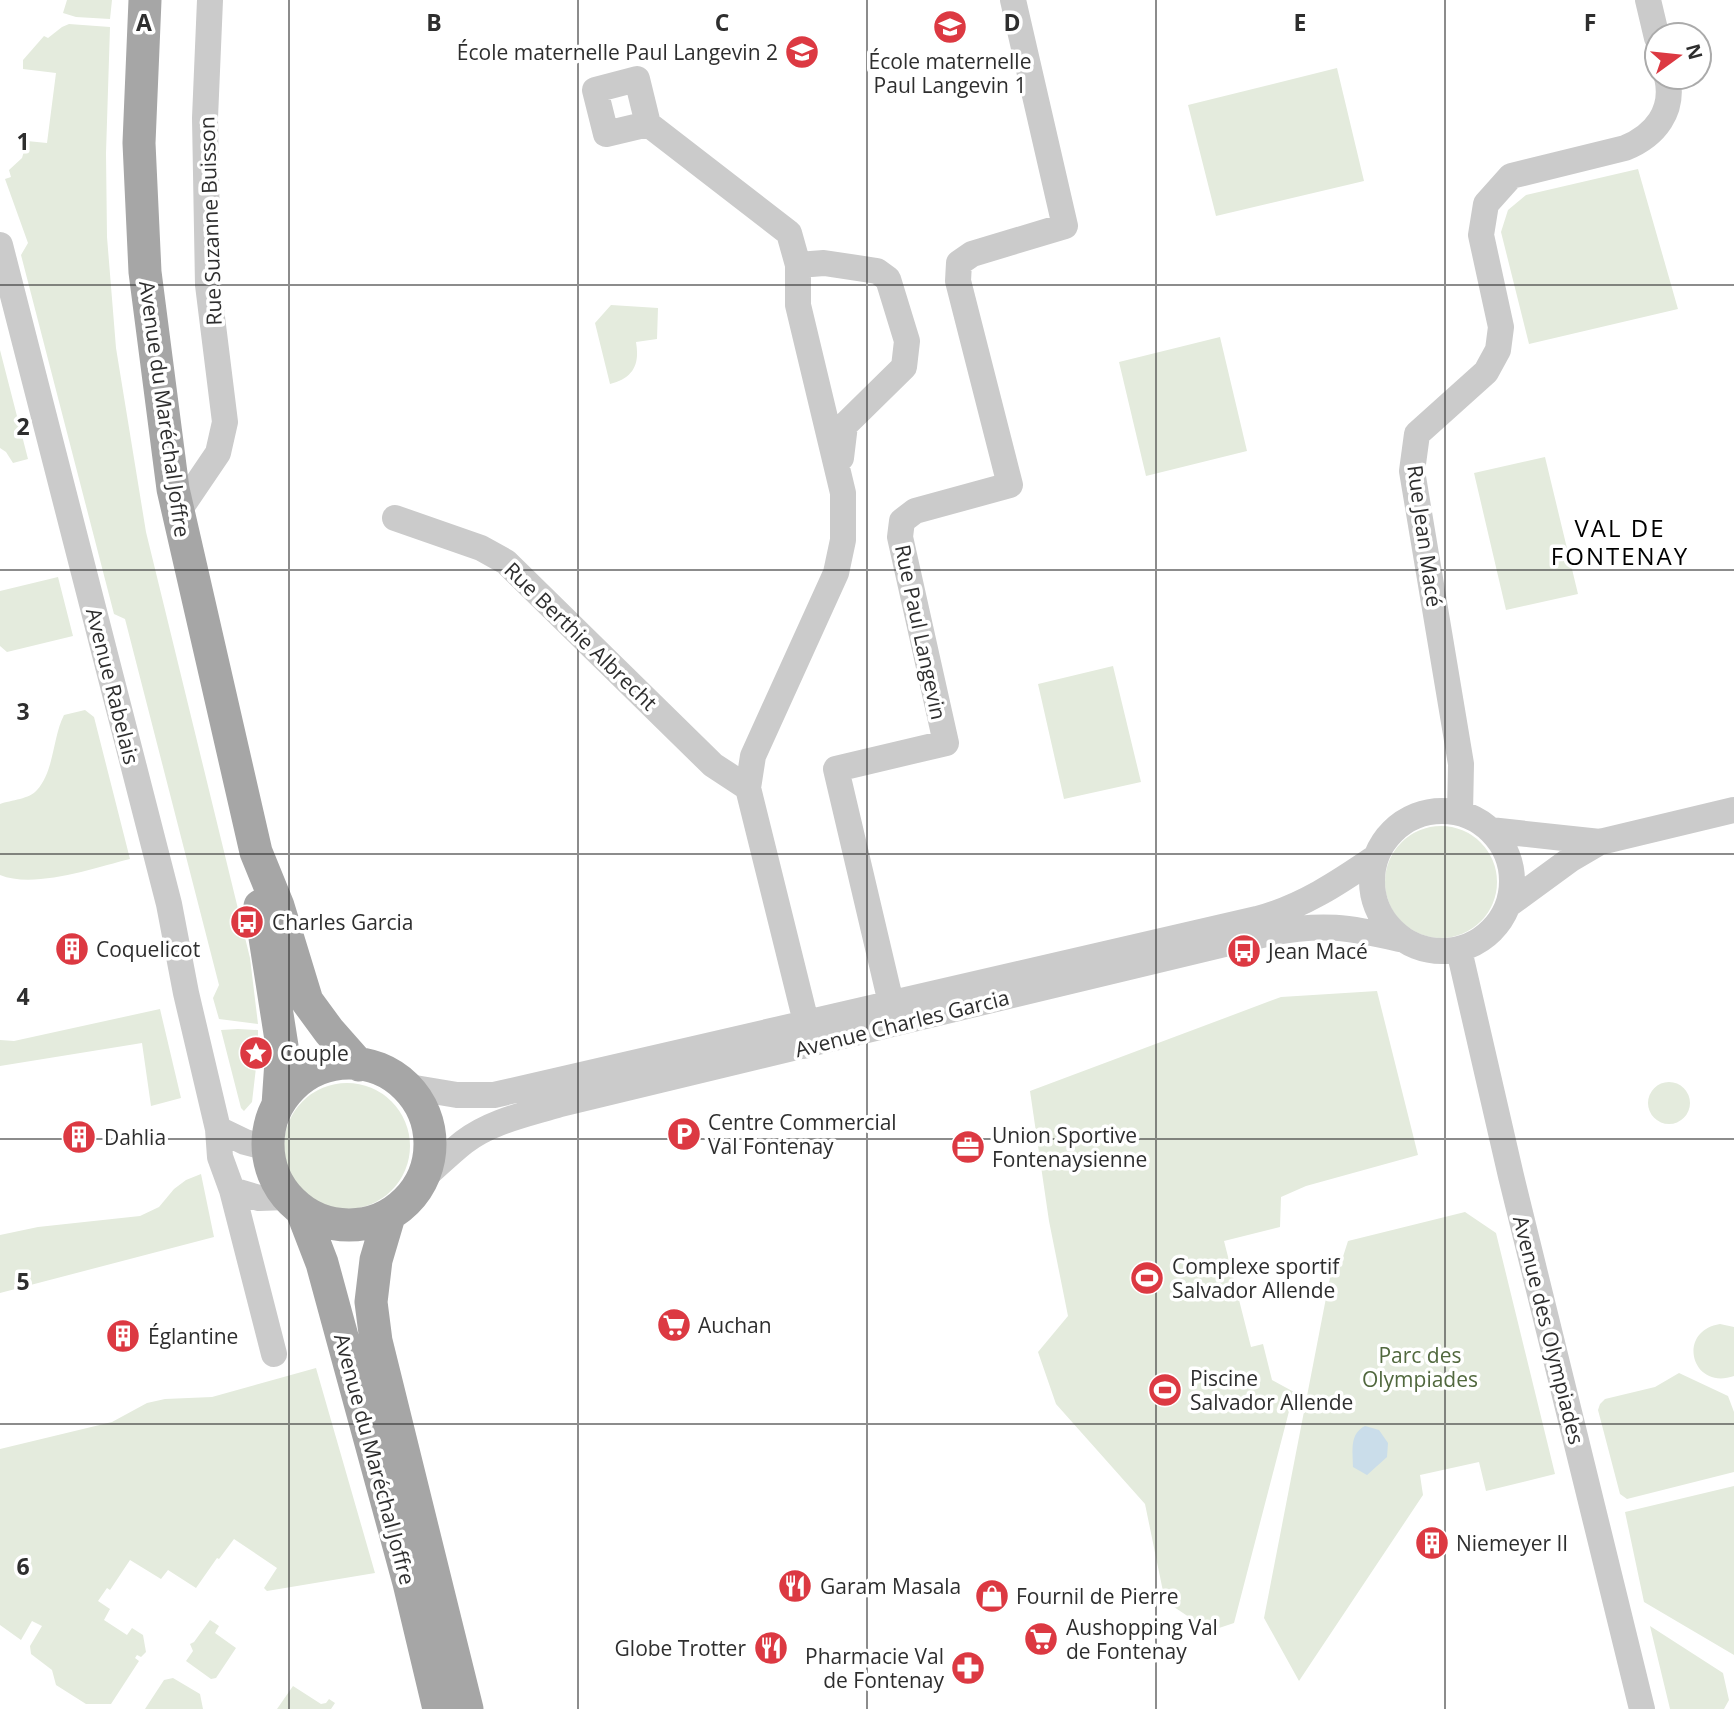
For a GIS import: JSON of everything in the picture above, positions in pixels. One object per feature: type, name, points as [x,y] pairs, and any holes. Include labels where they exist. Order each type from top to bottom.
[{"type":"main road","name":"Avenue du Maréchal Joffre","points":[[145,0],[139,143],[145,272],[173,489],[256,852],[261,914],[282,1046],[278,1105]]},
{"type":"main road","name":"Avenue du Maréchal Joffre","points":[[256,852],[278,906],[307,1001],[359,1065]]},
{"type":"main road","points":[[330,1065],[359,1065],[383,1071],[409,1087],[422,1108],[429,1128],[430,1154],[423,1178],[409,1200],[389,1216],[365,1224],[340,1225],[320,1221],[295,1204],[274,1174],[268,1148],[270,1125],[278,1105],[292,1087],[312,1072],[330,1065]]},
{"type":"main road","name":"Avenue du Maréchal Joffre","points":[[295,1204],[322,1263],[439,1709]]},
{"type":"main road","name":"Avenue du Maréchal Joffre","points":[[389,1216],[376,1260],[372,1295],[376,1341],[467,1709]]},
{"type":"street","name":"Rue Suzanne Buisson","points":[[178,512],[218,453],[226,422],[208,285],[205,118],[210,0]]},
{"type":"street","name":"Rue Paul Langevin","points":[[891,1003],[836,769],[946,743],[900,537],[902,522],[915,511],[1010,485],[958,281],[960,263],[972,254],[1065,226],[1013,0]]},
{"type":"street","points":[[1648,0],[1653,21]]},
{"type":"street","name":"Rue Jean Macé","points":[[1461,813],[1461,764],[1412,471],[1417,434],[1486,372],[1498,350],[1501,327],[1481,235],[1486,205],[1511,176],[1641,142],[1661,122],[1669,91]]},
{"type":"street","points":[[648,124],[789,233],[798,265],[798,305],[843,493],[843,540],[836,573],[753,756],[748,788],[805,1034]]},
{"type":"street","name":"Avenue Rabelais","points":[[0,245],[169,904],[186,993],[218,1129],[219,1157],[232,1190],[274,1354]]},
{"type":"street","points":[[798,265],[824,264],[877,271],[888,279],[906,341],[904,367],[845,425],[839,474]]},
{"type":"street","name":"Rue Berthie Albrecht","points":[[395,518],[481,548],[506,562],[713,765],[748,788]]},
{"type":"street","points":[[1508,905],[1570,859],[1600,842],[1734,810]]},
{"type":"street","points":[[1426,812],[1461,813],[1490,830],[1505,850],[1512,873],[1512,890],[1500,921],[1489,934],[1475,944],[1459,950],[1438,952],[1418,948],[1400,939],[1389,928],[1374,902],[1372,872],[1384,841],[1395,828],[1426,812]]},
{"type":"street","points":[[1490,830],[1600,842]]},
{"type":"street","name":"Avenue Charles Garcia","points":[[409,1087],[457,1095],[494,1095],[805,1034],[1195,942],[1294,907],[1327,890],[1376,857]]},
{"type":"street","name":"Avenue Charles Garcia","points":[[423,1178],[464,1142],[481,1131],[513,1118],[805,1034],[891,1003],[1195,942],[1298,928],[1345,927],[1400,939]]},
{"type":"street","name":"Avenue des Olympiades","points":[[1459,950],[1511,1175],[1642,1709]]},
{"type":"street","points":[[218,1129],[245,1142],[268,1148]]},
{"type":"street","points":[[232,1190],[295,1204]]},
{"type":"green space","points":[[67,0],[112,0],[110,19],[76,17],[63,13]]},
{"type":"green space","points":[[69,24],[110,27],[106,153],[107,237],[116,348],[146,532],[250,958],[258,1024],[219,1019],[213,998],[219,985],[125,619],[114,614],[21,255],[28,243],[5,179],[11,177],[9,170],[22,158],[27,141],[47,143],[56,73],[23,69],[23,60],[44,36],[48,38]]},
{"type":"green space","points":[[1337,68],[1364,181],[1216,216],[1188,105]]},
{"type":"green space","points":[[1638,169],[1678,309],[1529,344],[1501,232],[1508,210],[1526,195]]},
{"type":"green space","points":[[611,305],[658,308],[657,339],[636,342],[637,357],[633,369],[624,378],[610,384],[595,323]]},
{"type":"green space","points":[[1220,337],[1247,451],[1146,476],[1119,362]]},
{"type":"green space","points":[[0,350],[28,459],[13,463],[0,448]]},
{"type":"green space","points":[[1545,457],[1578,594],[1506,610],[1474,473]]},
{"type":"green space","points":[[58,577],[73,636],[7,652],[0,646],[0,591]]},
{"type":"green space","points":[[1113,666],[1141,782],[1064,799],[1038,684]]},
{"type":"green space","points":[[85,710],[94,717],[130,859],[47,878],[14,879],[0,875],[0,804],[25,797],[37,790],[47,774],[64,715]]},
{"type":"green space","points":[[1441,826],[1462,830],[1480,843],[1493,861],[1497,882],[1493,903],[1480,921],[1462,934],[1441,938],[1420,934],[1402,921],[1389,903],[1385,882],[1389,861],[1402,843],[1420,830]]},
{"type":"green space","name":"Complexe sportif Salvador Allende","points":[[1377,991],[1418,1155],[1306,1186],[1281,1197],[1280,1227],[1224,1241],[1251,1347],[1263,1344],[1272,1380],[1294,1392],[1234,1623],[1210,1631],[1165,1601],[1145,1504],[1056,1404],[1038,1352],[1068,1316],[1049,1221],[1030,1091],[1281,997]]},
{"type":"green space","points":[[160,1009],[181,1098],[151,1106],[142,1043],[0,1066],[0,1040],[14,1041]]},
{"type":"green space","points":[[221,1030],[258,1030],[258,1044],[249,1050],[253,1058],[257,1059],[252,1102],[244,1111]]},
{"type":"green space","points":[[1669,1082],[1684,1088],[1690,1103],[1684,1118],[1669,1124],[1654,1118],[1648,1103],[1654,1088]]},
{"type":"green space","points":[[347,1083],[371,1088],[391,1102],[405,1122],[410,1146],[405,1170],[391,1190],[371,1204],[347,1209],[323,1204],[303,1190],[289,1170],[284,1146],[289,1122],[303,1102],[323,1088]]},
{"type":"green space","points":[[201,1174],[214,1237],[0,1293],[0,1235],[38,1227],[140,1216],[159,1207],[174,1189],[186,1180]]},
{"type":"green space","name":"Parc des Olympiades","points":[[1465,1212],[1496,1233],[1555,1474],[1486,1491],[1479,1462],[1420,1475],[1423,1495],[1299,1681],[1264,1618],[1332,1267],[1340,1266],[1348,1241]]},
{"type":"green space","points":[[1720,1324],[1734,1327],[1734,1376],[1719,1378],[1707,1375],[1699,1368],[1694,1358],[1694,1347],[1698,1337],[1706,1329]]},
{"type":"green space","points":[[316,1368],[375,1573],[267,1591],[264,1588],[277,1568],[234,1539],[196,1588],[168,1570],[161,1579],[130,1560],[110,1590],[107,1588],[98,1601],[110,1609],[104,1620],[127,1635],[132,1628],[143,1635],[146,1652],[141,1657],[137,1655],[135,1658],[139,1661],[111,1704],[86,1704],[56,1685],[52,1670],[31,1654],[30,1646],[42,1626],[32,1621],[21,1640],[0,1625],[0,1449],[112,1422],[147,1403],[165,1399],[212,1397]]},
{"type":"green space","points":[[1679,1373],[1728,1396],[1734,1412],[1734,1472],[1627,1499],[1620,1494],[1598,1410],[1600,1404],[1605,1399],[1655,1387]]},
{"type":"green space","points":[[1734,1486],[1734,1655],[1644,1602],[1625,1512]]},
{"type":"green space","points":[[210,1620],[219,1626],[215,1633],[236,1648],[216,1678],[211,1679],[186,1661],[193,1651],[190,1644]]},
{"type":"green space","points":[[1650,1626],[1723,1673],[1729,1700],[1724,1709],[1670,1709]]},
{"type":"green space","points":[[173,1678],[200,1694],[203,1709],[145,1709],[164,1680]]},
{"type":"green space","points":[[293,1686],[321,1704],[329,1699],[335,1703],[331,1709],[277,1709]]},
{"type":"water","points":[[1365,1426],[1379,1430],[1388,1443],[1387,1457],[1367,1475],[1353,1467],[1354,1438]]},
{"type":"place","name":"École maternelle Paul Langevin 1","points":[[950,27]]},
{"type":"place","name":"École maternelle Paul Langevin 2","points":[[802,52]]},
{"type":"place","name":"Charles Garcia","points":[[247,922]]},
{"type":"place","name":"Coquelicot","points":[[72,949]]},
{"type":"place","name":"Jean Macé","points":[[1244,951]]},
{"type":"place","name":"Couple","points":[[256,1053]]},
{"type":"place","name":"Centre Commercial Val Fontenay","points":[[684,1134]]},
{"type":"place","name":"Dahlia","points":[[79,1137]]},
{"type":"place","name":"Union Sportive Fontenaysienne","points":[[968,1147]]},
{"type":"place","name":"Complexe sportif Salvador Allende","points":[[1147,1278]]},
{"type":"place","name":"Auchan","points":[[674,1325]]},
{"type":"place","name":"Églantine","points":[[123,1336]]},
{"type":"place","name":"Piscine Salvador Allende","points":[[1165,1390]]},
{"type":"place","name":"Niemeyer II","points":[[1432,1543]]},
{"type":"place","name":"Garam Masala","points":[[795,1586]]},
{"type":"place","name":"Fournil de Pierre","points":[[992,1596]]},
{"type":"place","name":"Aushopping Val de Fontenay","points":[[1041,1639]]},
{"type":"place","name":"Globe Trotter","points":[[771,1648]]},
{"type":"place","name":"Pharmacie Val de Fontenay","points":[[968,1668]]},
{"type":"district","name":"VAL DE FONTENAY","points":[[1620,541]]}]
